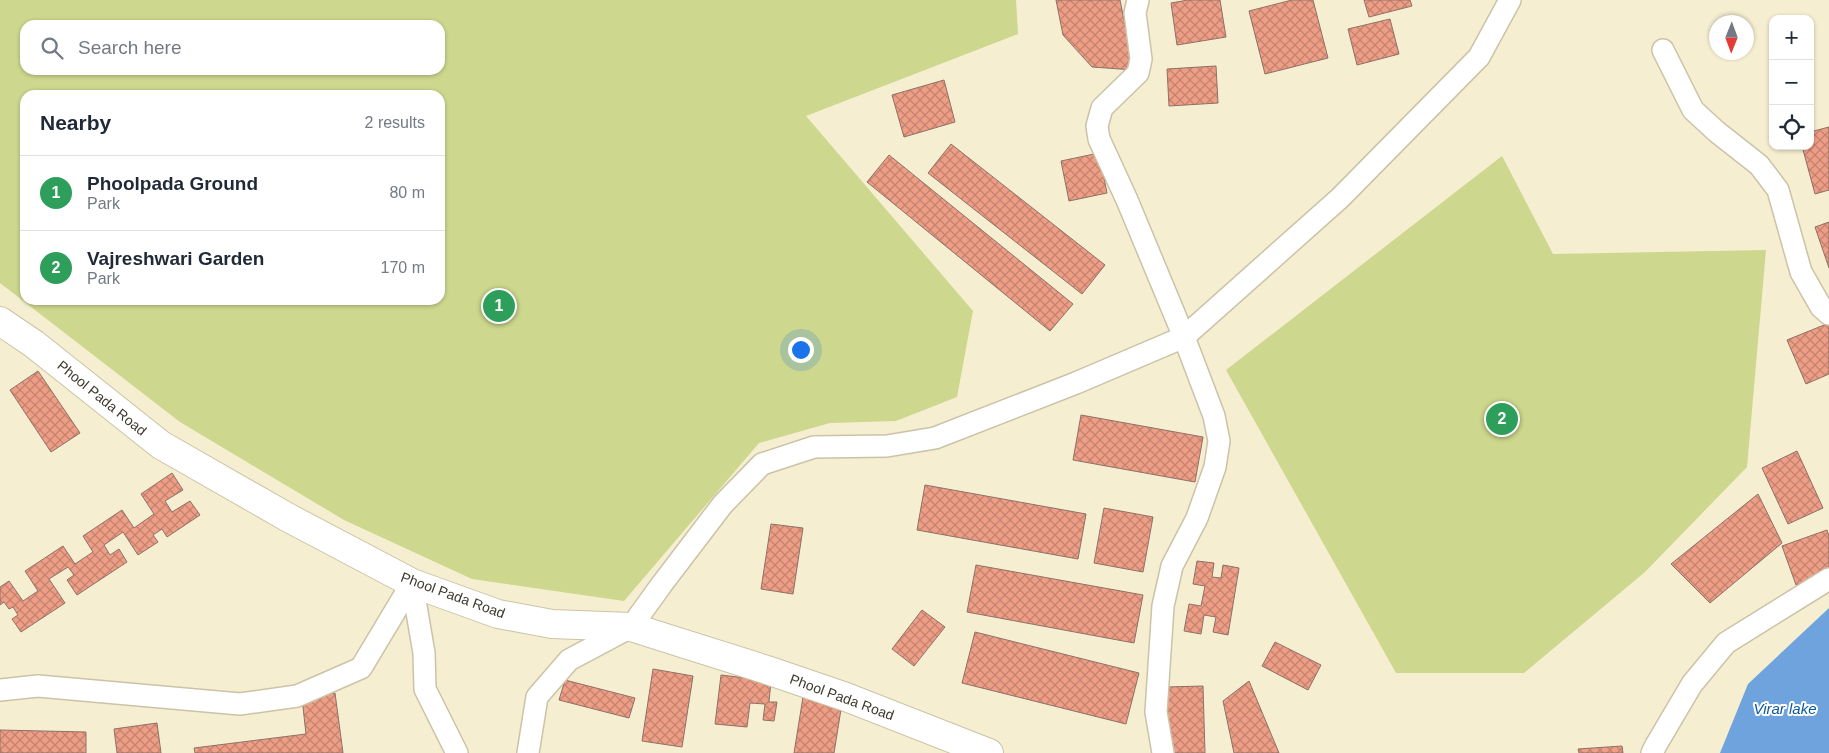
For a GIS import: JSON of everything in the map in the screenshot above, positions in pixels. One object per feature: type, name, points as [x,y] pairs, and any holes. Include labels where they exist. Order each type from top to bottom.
[{"type":"street","points":[[1138,0],[1135,13],[1141,58],[1138,73],[1102,108],[1097,126],[1099,139],[1184,337],[1214,416],[1219,441],[1215,467],[1197,518],[1172,566],[1163,606],[1156,712],[1163,753]]},
{"type":"street","points":[[528,753],[537,697],[569,660],[631,627],[723,504],[762,464],[814,447],[887,446],[935,438],[1076,383],[1184,337],[1340,198],[1479,57],[1510,0]]},
{"type":"street","points":[[1663,50],[1693,110],[1717,132],[1759,165],[1778,190],[1801,272],[1821,307],[1829,314]]},
{"type":"street","name":"Phool Pada Road","points":[[0,321],[34,344],[160,446],[412,584],[498,614],[552,624],[631,627],[837,694],[990,753]]},
{"type":"street","points":[[1652,753],[1692,684],[1726,644],[1829,579]]},
{"type":"street","points":[[0,690],[38,686],[240,704],[297,696],[360,668],[412,584]]},
{"type":"street","points":[[412,584],[424,653],[425,689],[458,753]]},
{"type":"green space","points":[[0,0],[1016,0],[1018,34],[806,116],[973,311],[957,397],[896,421],[830,423],[759,443],[624,601],[472,579],[344,520],[180,422],[28,305],[445,305],[445,90],[20,90],[20,298],[0,283]]},
{"type":"green space","points":[[1502,156],[1553,254],[1766,250],[1747,467],[1645,572],[1524,673],[1396,673],[1226,370]]},
{"type":"water","name":"Virar lake","points":[[1829,608],[1829,753],[1720,753],[1748,684]]},
{"type":"building","points":[[1056,0],[1120,0],[1134,70],[1092,67],[1063,35]]},
{"type":"building","points":[[1188,0],[1220,0],[1226,37],[1177,45],[1171,3]]},
{"type":"building","points":[[1292,0],[1313,0],[1328,58],[1265,74],[1249,11]]},
{"type":"building","points":[[1364,0],[1410,0],[1412,6],[1369,17]]},
{"type":"building","points":[[1390,19],[1399,54],[1357,65],[1348,29]]},
{"type":"building","points":[[1216,66],[1218,103],[1169,106],[1167,69]]},
{"type":"building","points":[[944,80],[955,122],[904,137],[892,95]]},
{"type":"building","points":[[1829,127],[1829,190],[1815,194],[1803,150],[1814,150],[1814,131]]},
{"type":"building","points":[[951,144],[1105,265],[1082,294],[928,173]]},
{"type":"building","points":[[1099,153],[1107,193],[1069,201],[1061,161]]},
{"type":"building","points":[[889,155],[1073,304],[1050,331],[867,182]]},
{"type":"building","points":[[1829,222],[1829,268],[1815,227]]},
{"type":"building","points":[[1829,323],[1829,374],[1806,384],[1787,340]]},
{"type":"building","points":[[38,371],[80,433],[51,452],[10,390]]},
{"type":"building","points":[[1081,415],[1203,437],[1195,482],[1073,460]]},
{"type":"building","points":[[1797,451],[1823,508],[1788,524],[1762,468]]},
{"type":"building","points":[[172,473],[183,490],[165,501],[172,512],[190,501],[200,515],[167,537],[162,529],[153,535],[158,542],[138,555],[123,532],[104,545],[110,555],[119,549],[127,562],[77,595],[67,580],[74,575],[68,567],[49,579],[65,603],[21,632],[12,619],[18,615],[13,607],[9,609],[4,602],[0,605],[0,587],[9,581],[23,601],[38,591],[25,571],[63,546],[75,564],[93,552],[83,536],[122,510],[134,528],[154,514],[141,494]]},
{"type":"building","points":[[925,485],[1086,514],[1078,559],[917,530]]},
{"type":"building","points":[[1758,494],[1782,543],[1710,603],[1671,564]]},
{"type":"building","points":[[1104,508],[1153,517],[1143,572],[1094,563]]},
{"type":"building","points":[[771,524],[803,528],[793,594],[761,589]]},
{"type":"building","points":[[1827,530],[1829,536],[1829,573],[1796,585],[1782,546]]},
{"type":"building","points":[[1197,561],[1214,563],[1212,577],[1221,578],[1223,565],[1239,568],[1228,635],[1213,632],[1216,617],[1204,615],[1201,634],[1184,631],[1189,604],[1201,606],[1205,586],[1193,584]]},
{"type":"building","points":[[976,565],[1143,595],[1134,643],[967,612]]},
{"type":"building","points":[[922,610],[945,627],[914,666],[892,649]]},
{"type":"building","points":[[975,632],[1139,673],[1126,724],[962,683]]},
{"type":"building","points":[[1275,642],[1321,665],[1308,690],[1262,666]]},
{"type":"building","points":[[653,669],[693,676],[682,747],[642,741]]},
{"type":"building","points":[[721,675],[771,681],[769,702],[777,702],[774,721],[763,720],[765,704],[750,703],[747,727],[715,724]]},
{"type":"building","points":[[565,680],[635,698],[629,718],[559,700]]},
{"type":"building","points":[[1249,681],[1279,753],[1234,753],[1223,701]]},
{"type":"building","points":[[1203,686],[1205,753],[1167,753],[1166,687]]},
{"type":"building","points":[[335,693],[343,753],[195,753],[194,748],[306,734],[302,698]]},
{"type":"building","points":[[803,697],[842,703],[834,753],[794,753]]},
{"type":"building","points":[[157,723],[161,753],[117,753],[114,729]]},
{"type":"building","points":[[0,730],[86,732],[86,753],[0,753]]},
{"type":"building","points":[[1622,746],[1623,753],[1579,753],[1578,749]]},
{"type":"place","name":"Phoolpada Ground","points":[[499,306]]},
{"type":"place","name":"Vajreshwari Garden","points":[[1502,419]]}]
